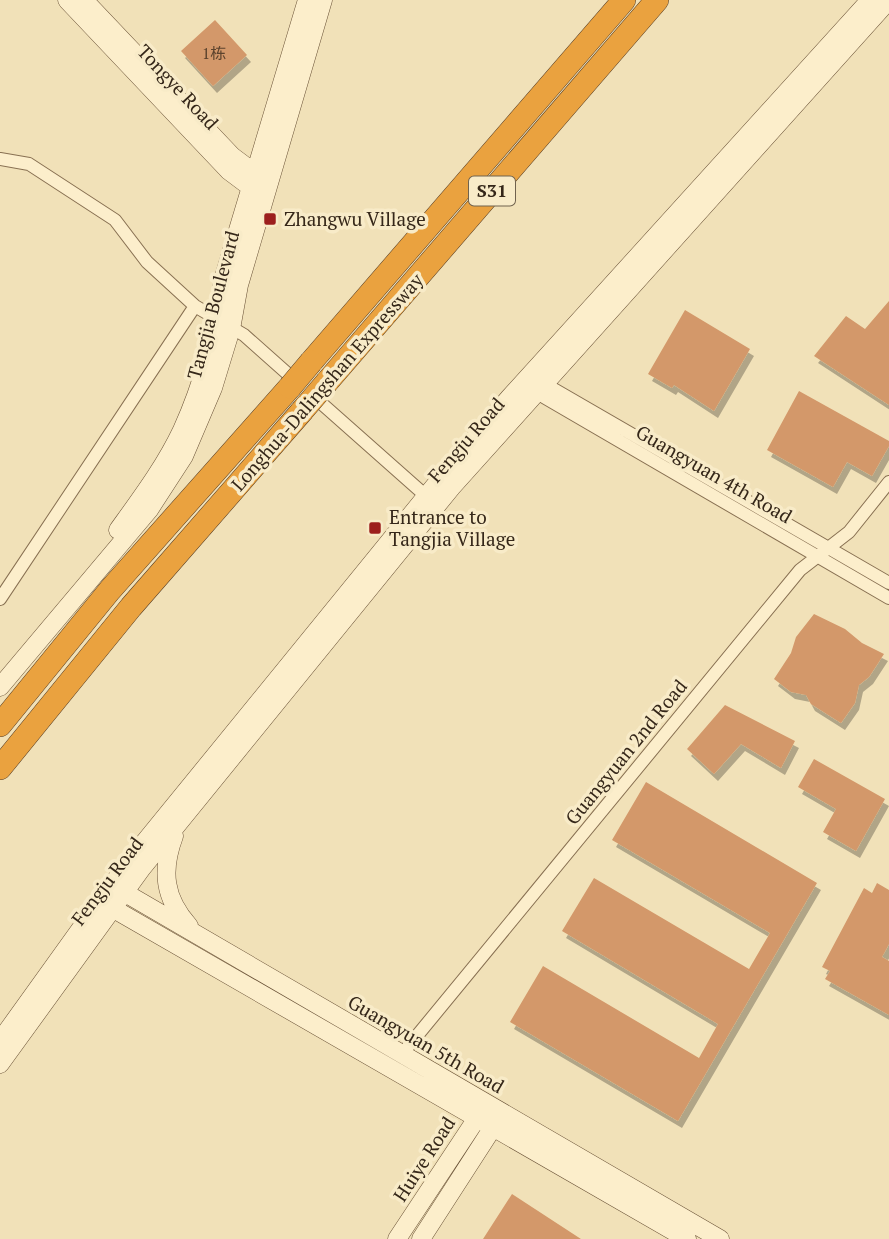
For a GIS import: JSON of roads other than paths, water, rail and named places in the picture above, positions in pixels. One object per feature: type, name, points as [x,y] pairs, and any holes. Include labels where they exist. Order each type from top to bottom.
[{"type":"highway","name":"Longhua-Dalingshan Expressway","points":[[0,726],[110,590],[290,387],[624,0]]},
{"type":"highway","name":"Longhua-Dalingshan Expressway","points":[[0,768],[131,607],[657,0]]},
{"type":"street","name":"Tongye Road","points":[[67,0],[223,166],[261,181]]},
{"type":"street","name":"Tongye Road","points":[[84,0],[232,156],[261,181]]},
{"type":"street","name":"Tangjia Boulevard","points":[[261,181],[307,0]]},
{"type":"street","name":"Tangjia Boulevard","points":[[0,687],[149,510],[184,456],[197,428],[225,324],[223,280],[261,181],[323,0]]},
{"type":"street","name":"Fengju Road","points":[[0,1041],[426,496],[883,2]]},
{"type":"street","points":[[0,159],[29,164],[115,220],[147,262],[195,306],[244,335],[426,496]]},
{"type":"street","points":[[0,599],[195,306]]},
{"type":"street","name":"Tangjia Boulevard","points":[[0,670],[112,539],[154,479],[183,428],[225,324]]},
{"type":"street","name":"Fengju Road","points":[[0,1064],[113,895],[185,814],[534,382]]},
{"type":"street","name":"Guangyuan 4th Road","points":[[534,382],[889,583]]},
{"type":"street","name":"Guangyuan 4th Road","points":[[534,382],[889,598]]},
{"type":"street","name":"Guangyuan 2nd Road","points":[[402,1054],[800,570],[849,532],[889,482]]},
{"type":"street","points":[[185,814],[166,857],[166,883],[174,906],[202,938]]},
{"type":"street","name":"Guangyuan 5th Road","points":[[113,895],[202,938],[402,1054],[490,1115],[720,1239]]},
{"type":"street","name":"Guangyuan 5th Road","points":[[113,895],[490,1115],[687,1239]]},
{"type":"street","points":[[421,1239],[490,1115]]},
{"type":"street","name":"Huiye Road","points":[[397,1239],[490,1115]]},
{"type":"place","name":"Zhangwu Village","points":[[270,219]]},
{"type":"place","name":"Entrance to Tangjia Village","points":[[375,528]]}]
